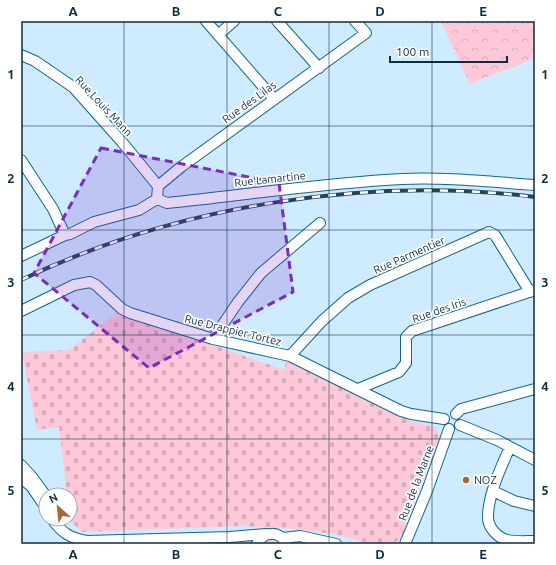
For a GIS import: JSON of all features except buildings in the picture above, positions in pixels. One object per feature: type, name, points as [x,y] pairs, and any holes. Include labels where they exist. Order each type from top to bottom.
[{"type":"street","points":[[206,21],[274,98]]},
{"type":"street","points":[[218,35],[234,21]]},
{"type":"street","points":[[277,21],[319,68]]},
{"type":"street","name":"Rue des Lilas","points":[[158,186],[181,167],[274,98],[319,68],[366,33],[355,21]]},
{"type":"street","name":"Rue Louis Mann","points":[[21,56],[36,61],[73,87],[122,142],[158,186]]},
{"type":"street","points":[[21,160],[53,209],[65,235]]},
{"type":"street","name":"Rue Lamartine","points":[[158,199],[167,203],[329,185],[402,179],[444,179],[535,186]]},
{"type":"street","points":[[21,256],[94,222],[139,210],[158,199],[158,186]]},
{"type":"street","points":[[213,339],[238,302],[261,273],[320,223]]},
{"type":"street","name":"Rue Parmentier","points":[[290,356],[322,321],[348,298],[370,285],[489,232],[495,235],[532,291]]},
{"type":"street","name":"Rue Drappier Tortez","points":[[21,311],[74,285],[90,282],[96,285],[122,309],[130,313],[213,339],[290,356],[402,411],[411,414],[444,419]]},
{"type":"street","name":"Rue des Iris","points":[[358,389],[399,372],[406,363],[406,337],[412,331],[532,291]]},
{"type":"street","points":[[460,425],[456,429],[449,429],[444,424],[444,419],[449,414],[456,414],[461,409],[535,389]]},
{"type":"street","points":[[456,414],[459,418],[460,425]]},
{"type":"street","points":[[460,425],[497,440],[535,460]]},
{"type":"street","name":"Rue de la Marne","points":[[405,544],[427,491],[449,429]]},
{"type":"street","points":[[510,447],[493,491],[488,516],[492,530],[507,540],[535,541]]},
{"type":"street","points":[[21,465],[39,487]]},
{"type":"street","points":[[21,478],[31,486],[38,496]]},
{"type":"street","points":[[493,491],[514,501],[535,506]]},
{"type":"street","points":[[60,527],[67,535],[86,542],[220,540],[239,536],[275,534],[284,541],[300,536],[336,544]]},
{"type":"street","points":[[67,527],[86,542]]},
{"type":"street","points":[[257,544],[266,534]]},
{"type":"street","points":[[239,536],[251,544]]},
{"type":"street","points":[[300,544],[318,540]]},
{"type":"highlighted area","points":[[101,148],[279,183],[293,292],[149,368],[34,273]]},
{"type":"green space","points":[[441,21],[535,21],[535,58],[470,84]]},
{"type":"green space","points":[[118,312],[285,370],[285,360],[291,362],[410,421],[434,426],[440,436],[401,539],[391,544],[373,544],[333,534],[296,529],[243,526],[82,532],[77,527],[78,527],[78,487],[66,487],[59,427],[37,430],[22,352],[69,350]]},
{"type":"green space","points":[[275,538],[281,544],[262,544],[264,540]]},
{"type":"railway","points":[[21,280],[81,254],[143,233],[207,216],[272,203],[338,195],[404,191],[470,192],[535,197]]},
{"type":"place","name":"NOZ","points":[[466,480]]}]
